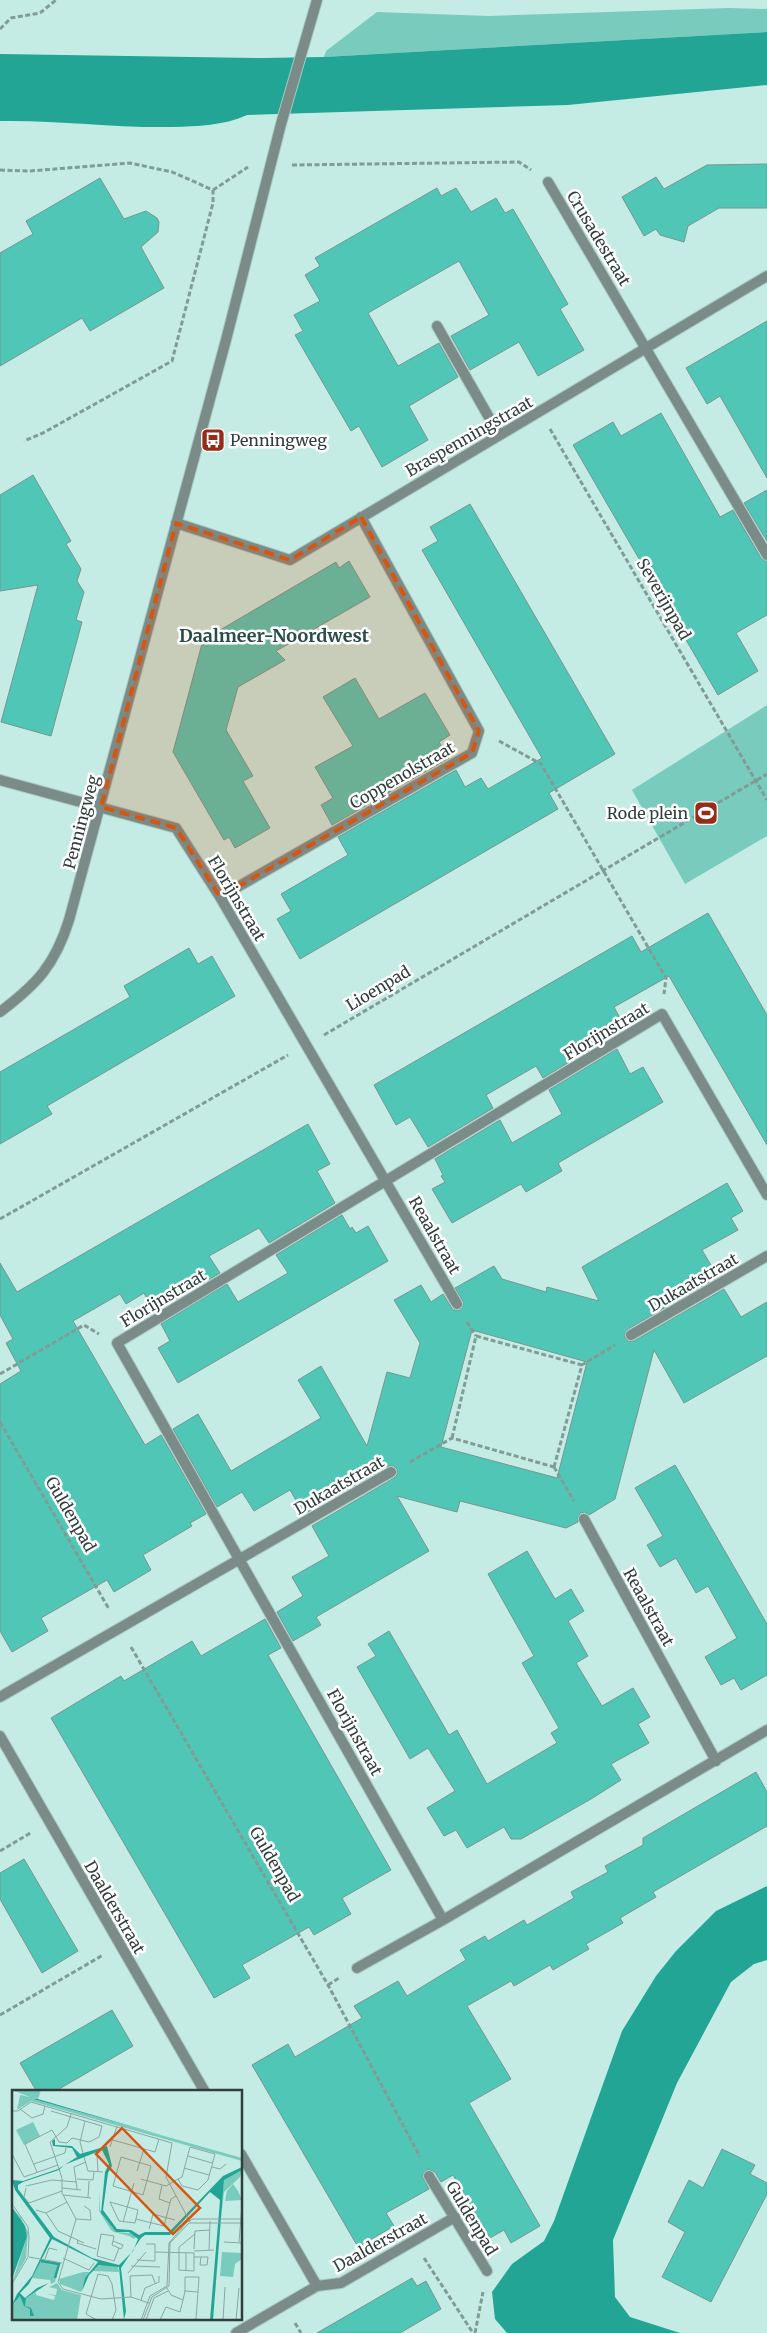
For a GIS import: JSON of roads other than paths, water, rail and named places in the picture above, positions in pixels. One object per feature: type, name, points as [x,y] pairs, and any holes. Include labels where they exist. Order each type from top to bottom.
[{"type":"street","name":"Penningweg","points":[[0,1012],[38,979],[53,960],[67,927],[101,807],[281,124],[316,0]]},
{"type":"street","name":"Crusadestraat","points":[[548,182],[648,349],[767,555]]},
{"type":"street","name":"Braspenningstraat","points":[[176,523],[290,560],[499,435],[648,349],[767,276]]},
{"type":"street","points":[[438,326],[499,435]]},
{"type":"street","name":"Coppenolstraat","points":[[220,897],[472,753],[479,731],[361,517]]},
{"type":"street","name":"Florijnstraat","points":[[0,780],[176,828],[220,897],[386,1181]]},
{"type":"street","name":"Florijnstraat","points":[[443,1920],[241,1560],[117,1344],[662,1014],[767,1195]]},
{"type":"street","name":"Reaalstraat","points":[[386,1181],[457,1304]]},
{"type":"street","name":"Dukaatstraat","points":[[632,1335],[767,1256]]},
{"type":"street","name":"Dukaatstraat","points":[[241,1560],[390,1472]]},
{"type":"street","name":"Reaalstraat","points":[[584,1519],[716,1761]]},
{"type":"street","points":[[0,1697],[241,1560]]},
{"type":"street","points":[[357,1968],[443,1920],[767,1730]]},
{"type":"street","name":"Daalderstraat","points":[[0,1736],[204,2090]]},
{"type":"street","name":"Daalderstraat","points":[[242,2156],[317,2286]]},
{"type":"street","name":"Guldenpad","points":[[429,2176],[487,2271]]},
{"type":"street","name":"Daalderstraat","points":[[236,2333],[317,2286],[341,2283],[455,2217]]},
{"type":"place","name":"Penningweg","points":[[213,440]]},
{"type":"place","name":"Rode plein","points":[[706,813]]},
{"type":"district","name":"Daalmeer-Noordwest","points":[[274,636]]}]
